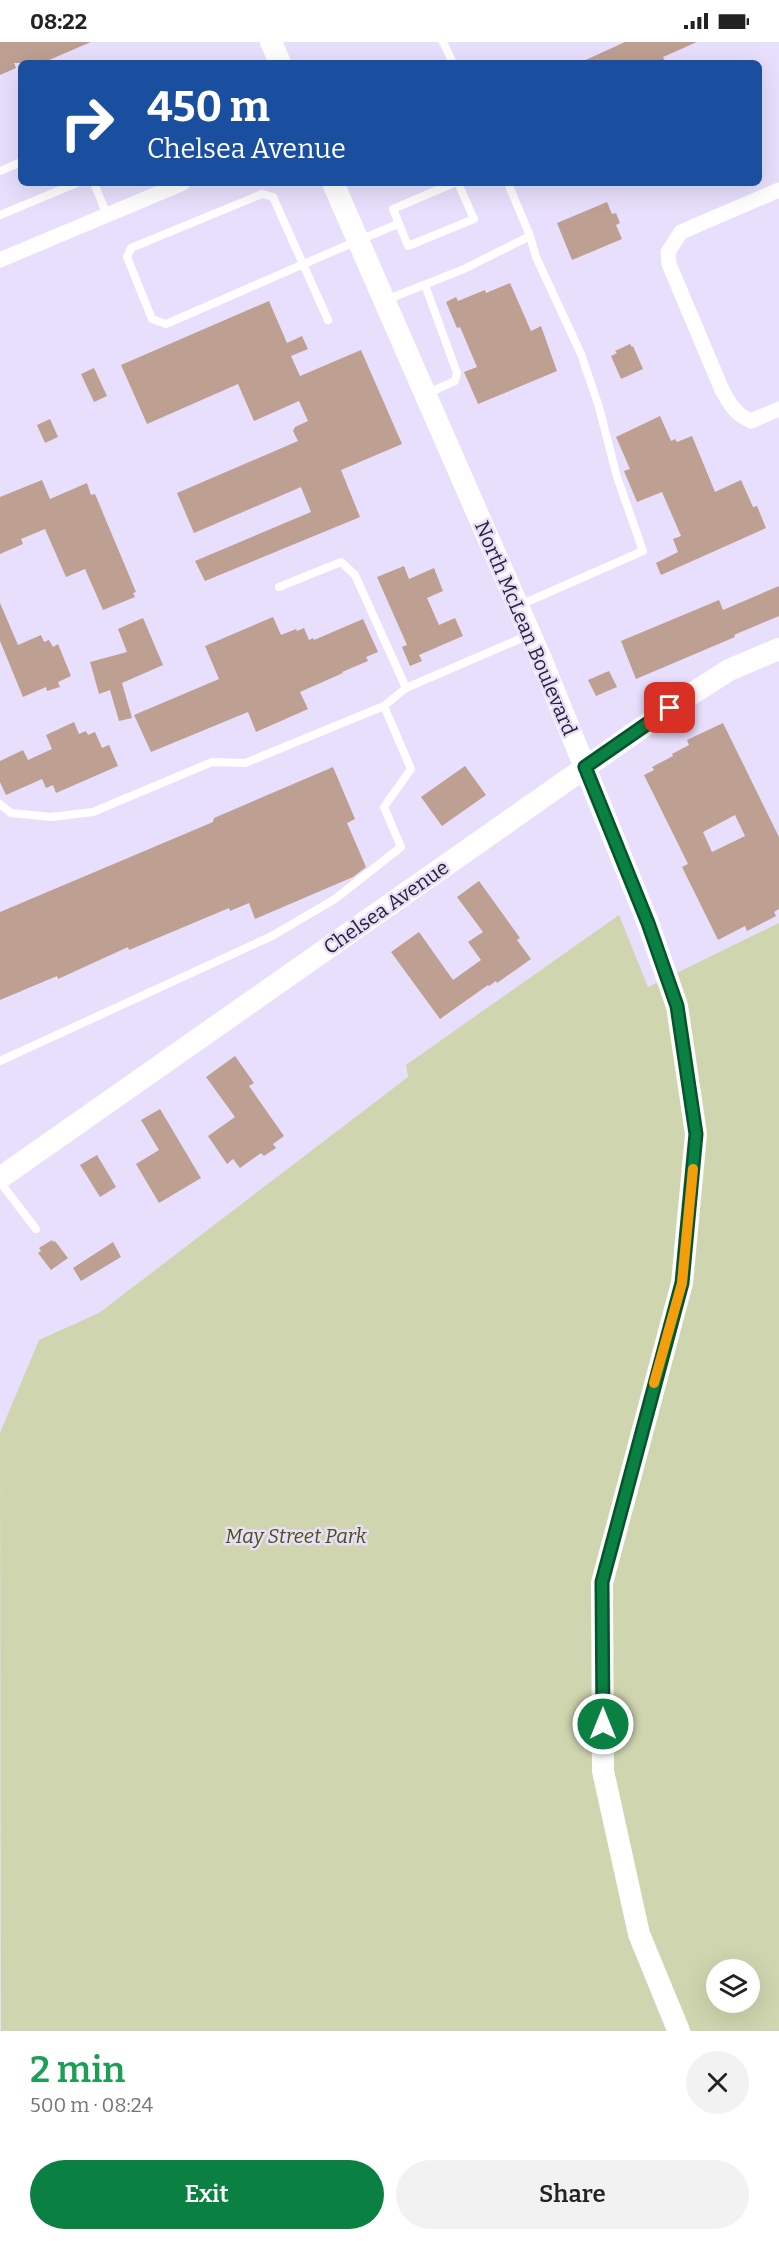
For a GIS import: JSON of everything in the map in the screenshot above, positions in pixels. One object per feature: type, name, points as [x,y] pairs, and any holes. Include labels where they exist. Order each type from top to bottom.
[{"type":"main road","points":[[271,42],[279,60]]},
{"type":"main road","name":"North McLean Boulevard","points":[[334,186],[531,634],[648,923],[677,1006],[696,1134],[682,1283],[602,1582],[603,1771],[639,1934],[679,2031]]},
{"type":"main road","name":"Chelsea Avenue","points":[[0,1180],[585,767],[729,670],[779,649]]},
{"type":"street","points":[[0,260],[176,186]]},
{"type":"street","points":[[779,190],[681,232],[668,252],[669,264],[722,390],[738,416],[751,421],[779,409]]},
{"type":"lane","points":[[443,42],[452,60]]},
{"type":"lane","points":[[0,171],[18,163]]},
{"type":"lane","points":[[0,215],[70,186]]},
{"type":"lane","points":[[95,186],[107,215]]},
{"type":"lane","points":[[449,186],[393,209],[408,246],[474,219],[458,186]]},
{"type":"lane","points":[[509,186],[537,257],[581,354],[599,407],[617,477],[643,551],[518,606]]},
{"type":"lane","points":[[328,320],[303,264],[273,197],[262,194],[131,248],[127,257],[152,319],[166,324],[303,264],[398,224]]},
{"type":"lane","points":[[384,300],[464,269],[530,236]]},
{"type":"lane","points":[[425,285],[457,373],[455,381],[425,394]]},
{"type":"lane","points":[[279,587],[341,562],[355,575],[406,688]]},
{"type":"lane","points":[[0,804],[11,813],[51,817],[93,812],[212,762],[245,763],[384,706],[406,688],[531,634]]},
{"type":"lane","points":[[0,1061],[272,936],[335,899],[401,847],[384,807],[411,769],[384,706]]},
{"type":"lane","points":[[0,1180],[36,1229]]},
{"type":"green space","name":"May Street Park","points":[[619,915],[648,987],[779,923],[779,2031],[691,2031],[631,1943],[666,2031],[1,2031],[0,1433],[39,1340],[99,1313],[408,1077],[406,1065]]},
{"type":"building","points":[[0,42],[91,42],[49,60],[18,60],[18,63],[14,63],[16,68],[0,75]]},
{"type":"building","points":[[625,42],[697,42],[663,57],[664,60],[586,60]]},
{"type":"building","points":[[607,202],[612,214],[616,213],[620,223],[616,225],[622,239],[572,260],[557,223]]},
{"type":"building","points":[[510,283],[531,331],[541,326],[557,371],[478,404],[464,372],[477,367],[460,327],[457,328],[446,302],[456,297],[458,301],[485,290],[486,293]]},
{"type":"building","points":[[269,301],[287,343],[302,336],[308,349],[291,356],[300,376],[361,350],[402,444],[341,470],[360,517],[205,581],[195,561],[311,512],[301,487],[194,533],[177,493],[298,441],[293,431],[295,427],[308,421],[299,401],[254,421],[238,384],[147,424],[121,365]]},
{"type":"building","points":[[630,344],[643,369],[621,379],[611,356],[617,353],[615,351]]},
{"type":"building","points":[[94,368],[107,396],[94,402],[81,374]]},
{"type":"building","points":[[660,416],[671,441],[675,439],[677,442],[692,436],[715,492],[741,480],[753,507],[757,506],[766,528],[661,575],[656,563],[678,552],[673,539],[681,536],[662,492],[637,502],[624,471],[630,469],[616,437]]},
{"type":"building","points":[[50,419],[58,437],[45,443],[37,425]]},
{"type":"building","points":[[42,480],[50,499],[87,483],[91,495],[95,494],[136,592],[133,593],[135,597],[103,610],[85,569],[66,577],[45,529],[21,539],[23,544],[0,554],[0,497]]},
{"type":"building","points":[[404,566],[409,579],[434,568],[443,591],[427,598],[439,625],[455,618],[463,636],[419,655],[422,661],[410,666],[402,647],[407,645],[377,577]]},
{"type":"building","points":[[779,586],[779,616],[636,679],[621,641],[719,600],[723,610]]},
{"type":"building","points":[[0,603],[18,645],[41,635],[44,642],[49,640],[53,647],[58,644],[71,676],[58,682],[60,687],[47,691],[46,687],[23,697],[0,641]]},
{"type":"building","points":[[273,617],[281,635],[304,628],[309,640],[313,638],[314,640],[363,619],[378,652],[366,657],[368,661],[300,692],[308,709],[256,732],[248,712],[151,752],[134,715],[219,679],[205,646]]},
{"type":"building","points":[[143,618],[163,665],[122,683],[132,718],[119,721],[110,690],[99,694],[90,662],[127,652],[118,629]]},
{"type":"building","points":[[609,671],[617,687],[596,696],[588,680]]},
{"type":"building","points":[[74,722],[79,734],[86,731],[88,735],[95,732],[102,748],[109,745],[118,766],[56,793],[53,785],[46,788],[42,779],[6,795],[0,782],[0,761],[23,750],[28,760],[52,749],[46,735]]},
{"type":"building","points":[[723,723],[779,837],[779,909],[774,912],[776,916],[747,931],[745,926],[718,940],[682,867],[688,864],[644,775],[654,770],[652,767],[689,745],[687,740]],"holes":[[[735,815],[745,836],[712,852],[703,832]]]},
{"type":"building","points":[[465,766],[486,795],[442,826],[421,797]]},
{"type":"building","points":[[333,767],[355,819],[347,823],[366,867],[353,877],[255,919],[249,903],[230,911],[229,908],[129,950],[128,947],[58,979],[57,976],[0,1000],[0,912],[213,822],[214,818]]},
{"type":"building","points":[[479,881],[520,938],[517,940],[531,959],[497,983],[496,981],[488,985],[440,1019],[391,952],[419,932],[453,980],[481,960],[468,942],[483,932],[457,897]]},
{"type":"building","points":[[235,1056],[254,1083],[249,1086],[284,1136],[273,1144],[276,1148],[264,1156],[261,1153],[240,1168],[233,1159],[227,1164],[208,1136],[235,1117],[206,1077]]},
{"type":"building","points":[[160,1109],[201,1178],[159,1203],[136,1164],[159,1150],[141,1120]]},
{"type":"building","points":[[97,1155],[116,1187],[100,1197],[80,1165]]},
{"type":"building","points":[[52,1240],[68,1258],[51,1270],[38,1253],[41,1251],[39,1248]]},
{"type":"building","points":[[113,1242],[121,1257],[81,1281],[73,1268]]},
{"type":"slow traffic","points":[[654,1383],[682,1283],[693,1169]]},
{"type":"route","points":[[603,1724],[602,1582],[682,1283],[696,1134],[677,1006],[648,923],[585,767],[670,708]]}]
